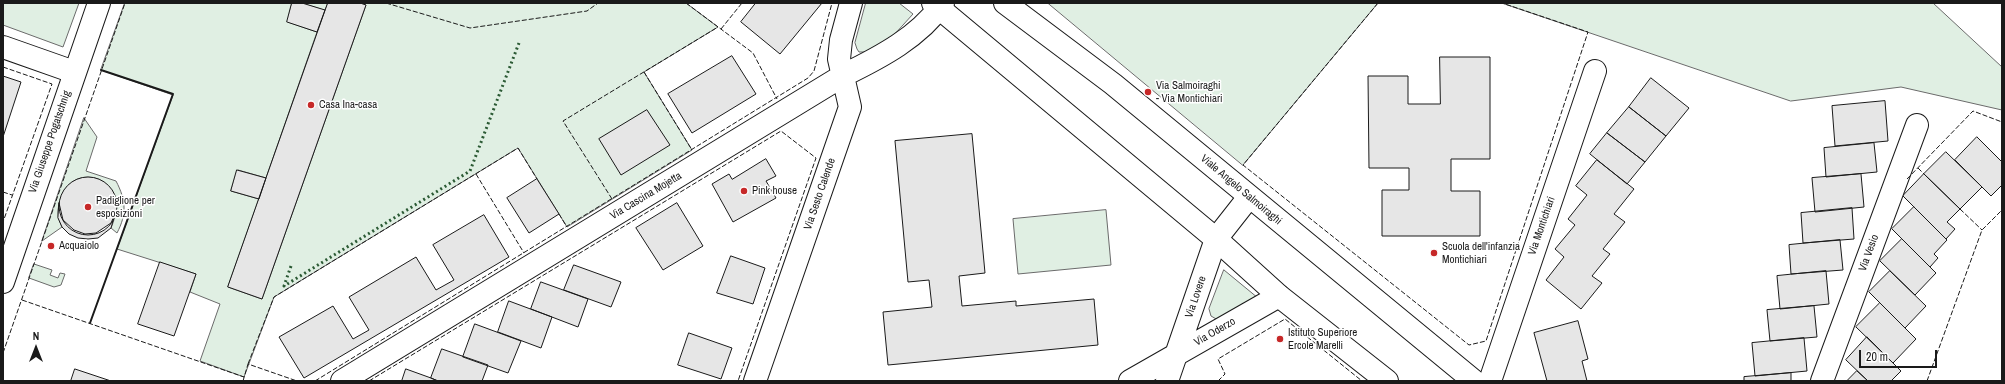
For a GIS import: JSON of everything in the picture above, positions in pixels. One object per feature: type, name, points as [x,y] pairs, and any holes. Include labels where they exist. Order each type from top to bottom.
[{"type":"street","name":"Via Giuseppe Pogatschnig","points":[[3,282],[99,3]]},
{"type":"street","name":"Via Sesto Calende","points":[[755,381],[850,107],[844,75],[839,59],[841,40],[851,3]]},
{"type":"street","name":"Viale Angelo Salmoiraghi","points":[[1005,3],[1113,84],[1474,381]]},
{"type":"street","points":[[938,5],[1216,239],[1280,296],[1387,381]]},
{"type":"street","name":"Via Cascina Mojetta","points":[[342,381],[844,75],[873,61],[921,28],[938,5]]},
{"type":"street","points":[[3,47],[74,72]]},
{"type":"street","name":"Via Montichiari","points":[[1490,381],[1595,71]]},
{"type":"street","name":"Via Vesio","points":[[1822,381],[1917,125]]},
{"type":"street","name":"Via Lovere","points":[[1176,354],[1216,239],[1249,197]]},
{"type":"street","name":"Via Oderzo","points":[[1176,354],[1280,296]]},
{"type":"street","points":[[1130,381],[1176,354]]},
{"type":"street","points":[[1166,381],[1176,354]]},
{"type":"green space","points":[[3,3],[79,3],[63,47],[3,25]]},
{"type":"green space","points":[[125,3],[292,3],[288,22],[317,32],[266,178],[238,170],[231,191],[259,199],[228,287],[262,299],[366,5],[360,3],[686,3],[718,27],[644,72],[692,150],[567,227],[518,148],[274,297],[244,377],[200,361],[220,304],[190,292],[196,274],[117,249],[173,95],[101,70]]},
{"type":"green space","points":[[302,3],[328,3],[325,10]]},
{"type":"green space","points":[[866,3],[899,3],[913,14],[893,36],[866,52],[859,52],[855,43]]},
{"type":"green space","points":[[1048,3],[1378,3],[1243,165]]},
{"type":"green space","points":[[1502,3],[1933,3],[2002,67],[2002,110],[1901,87],[1791,101]]},
{"type":"green space","points":[[84,118],[97,137],[86,171],[116,181],[122,194],[124,207],[124,213],[120,226],[117,233],[111,228],[116,210],[114,196],[107,185],[97,179],[86,177],[75,181],[65,189],[58,210],[62,227],[42,241]]},
{"type":"green space","points":[[1106,210],[1111,265],[1018,274],[1013,219]]},
{"type":"green space","points":[[34,264],[52,270],[50,275],[58,278],[60,273],[65,274],[61,285],[54,287],[29,278]]},
{"type":"green space","points":[[1224,270],[1258,298],[1218,320],[1211,316],[1209,309]]},
{"type":"building","points":[[292,3],[302,3],[325,10],[317,32],[287,22]]},
{"type":"building","name":"Casa Ina-casa","points":[[328,3],[360,3],[366,5],[262,299],[228,287]]},
{"type":"building","points":[[756,3],[822,3],[780,54],[741,22]]},
{"type":"building","points":[[732,56],[756,94],[692,133],[668,94]]},
{"type":"building","points":[[1440,57],[1490,57],[1490,159],[1451,159],[1451,191],[1480,191],[1480,236],[1382,236],[1382,190],[1409,190],[1409,168],[1369,168],[1368,76],[1408,76],[1408,104],[1440,104]]},
{"type":"building","points":[[3,76],[21,82],[3,137]]},
{"type":"building","points":[[1651,78],[1689,108],[1666,136],[1629,107]]},
{"type":"building","points":[[1885,101],[1888,141],[1835,146],[1832,106]]},
{"type":"building","points":[[1629,107],[1666,136],[1645,162],[1607,133]]},
{"type":"building","points":[[647,110],[670,145],[621,175],[599,139]]},
{"type":"building","points":[[1607,133],[1645,162],[1627,184],[1590,154]]},
{"type":"building","points":[[972,134],[985,273],[959,276],[962,306],[1016,301],[1016,306],[1094,299],[1098,345],[888,365],[883,312],[932,307],[929,280],[908,282],[895,141]]},
{"type":"building","points":[[1977,137],[2002,162],[2002,185],[1991,196],[1955,160]]},
{"type":"building","points":[[1874,143],[1877,172],[1826,177],[1824,148]]},
{"type":"building","points":[[1946,152],[1982,187],[1960,209],[1924,174]]},
{"type":"building","name":"Pink house","points":[[766,159],[776,176],[766,181],[776,198],[733,222],[712,184],[729,174],[732,179]]},
{"type":"building","points":[[1597,160],[1634,189],[1614,214],[1625,222],[1603,249],[1610,254],[1592,276],[1602,283],[1581,309],[1546,280],[1564,257],[1555,249],[1575,225],[1568,219],[1587,195],[1576,186]]},
{"type":"building","points":[[237,170],[266,178],[259,199],[231,191]]},
{"type":"building","points":[[1861,174],[1864,207],[1815,212],[1812,178]]},
{"type":"building","points":[[1924,174],[1960,209],[1947,222],[1955,229],[1946,239],[1903,196]]},
{"type":"building","name":"Padiglione per esposizioni","points":[[88,177],[104,182],[112,190],[117,206],[112,222],[104,230],[88,235],[72,230],[64,222],[59,206],[64,190],[72,182]]},
{"type":"building","points":[[537,179],[559,214],[529,233],[507,198]]},
{"type":"building","points":[[59,203],[63,220],[74,230],[85,234],[96,233],[111,223],[115,214],[111,228],[98,238],[78,238],[69,234],[62,227],[58,218]]},
{"type":"building","points":[[677,203],[703,246],[663,270],[636,228]]},
{"type":"building","points":[[1914,207],[1947,240],[1934,254],[1938,258],[1930,267],[1892,229]]},
{"type":"building","points":[[1852,208],[1854,239],[1803,243],[1801,213]]},
{"type":"building","points":[[484,215],[509,257],[304,378],[279,337],[333,306],[353,339],[369,330],[349,297],[416,257],[436,290],[454,280],[433,245]]},
{"type":"building","points":[[1902,239],[1936,273],[1915,295],[1880,261]]},
{"type":"building","points":[[1840,240],[1843,270],[1791,274],[1789,245]]},
{"type":"building","points":[[731,256],[765,268],[753,304],[717,293]]},
{"type":"building","points":[[160,262],[196,274],[174,336],[138,324]]},
{"type":"building","points":[[574,265],[621,282],[611,307],[564,290]]},
{"type":"building","points":[[1826,271],[1829,304],[1780,309],[1777,276]]},
{"type":"building","points":[[1890,271],[1926,306],[1905,328],[1869,292]]},
{"type":"building","points":[[541,282],[588,299],[578,327],[531,309]]},
{"type":"building","points":[[509,301],[552,317],[541,348],[498,332]]},
{"type":"building","points":[[1880,303],[1916,339],[1893,363],[1856,327]]},
{"type":"building","points":[[1814,306],[1817,337],[1770,341],[1767,310]]},
{"type":"building","points":[[1578,321],[1588,359],[1582,361],[1587,381],[1547,381],[1534,333]]},
{"type":"building","points":[[475,324],[521,341],[508,373],[463,357]]},
{"type":"building","points":[[689,333],[732,348],[721,379],[678,365]]},
{"type":"building","points":[[1867,337],[1901,371],[1891,381],[1868,381],[1846,360]]},
{"type":"building","points":[[1804,338],[1807,371],[1755,376],[1752,343]]},
{"type":"building","points":[[442,349],[488,365],[482,381],[438,381],[431,378]]},
{"type":"building","points":[[75,369],[111,381],[71,381]]},
{"type":"building","points":[[406,369],[431,378],[438,381],[402,381]]},
{"type":"building","points":[[1857,371],[1868,381],[1847,381]]},
{"type":"building","points":[[1791,373],[1791,381],[1744,381],[1744,377]]},
{"type":"hedge","points":[[291,266],[284,286],[470,171],[519,43]]},
{"type":"fence","points":[[3,353],[125,3]]},
{"type":"fence","points":[[386,3],[470,28],[587,11],[598,3]]},
{"type":"fence","points":[[686,3],[753,53],[777,99]]},
{"type":"fence","points":[[721,29],[742,3]]},
{"type":"fence","points":[[315,381],[808,78],[814,71],[832,3]]},
{"type":"fence","points":[[1378,3],[1243,165],[1469,345],[1486,341],[1588,32],[1502,3]]},
{"type":"fence","points":[[612,199],[563,121],[718,27]]},
{"type":"fence","points":[[3,67],[52,84],[3,222]]},
{"type":"fence","points":[[644,72],[692,150]]},
{"type":"fence","points":[[1907,179],[1973,111],[2002,122]]},
{"type":"fence","points":[[369,381],[781,131],[816,158],[738,381]]},
{"type":"fence","points":[[248,364],[274,297],[518,148],[537,179]]},
{"type":"fence","points":[[1918,168],[1924,174]]},
{"type":"fence","points":[[476,174],[524,253]]},
{"type":"fence","points":[[3,192],[12,195]]},
{"type":"fence","points":[[1960,209],[1982,230]]},
{"type":"fence","points":[[1927,381],[1982,230],[2002,210]]},
{"type":"fence","points":[[559,214],[567,227]]},
{"type":"fence","points":[[22,300],[244,377]]},
{"type":"fence","points":[[1218,381],[1225,374],[1218,359],[1285,319],[1362,381]]},
{"type":"fence","points":[[243,381],[248,364],[297,381]]},
{"type":"wall","points":[[90,323],[173,94],[101,70]]},
{"type":"place","name":"Via Salmoiraghi - Via Montichiari","points":[[1148,92]]},
{"type":"place","name":"Casa Ina-casa","points":[[311,105]]},
{"type":"place","name":"Pink house","points":[[744,191]]},
{"type":"place","name":"Padiglione per esposizioni","points":[[88,207]]},
{"type":"place","name":"Acquaiolo","points":[[51,246]]},
{"type":"place","name":"Scuola dell'infanzia Montichiari","points":[[1434,253]]},
{"type":"place","name":"Istituto Superiore Ercole Marelli","points":[[1280,339]]}]
